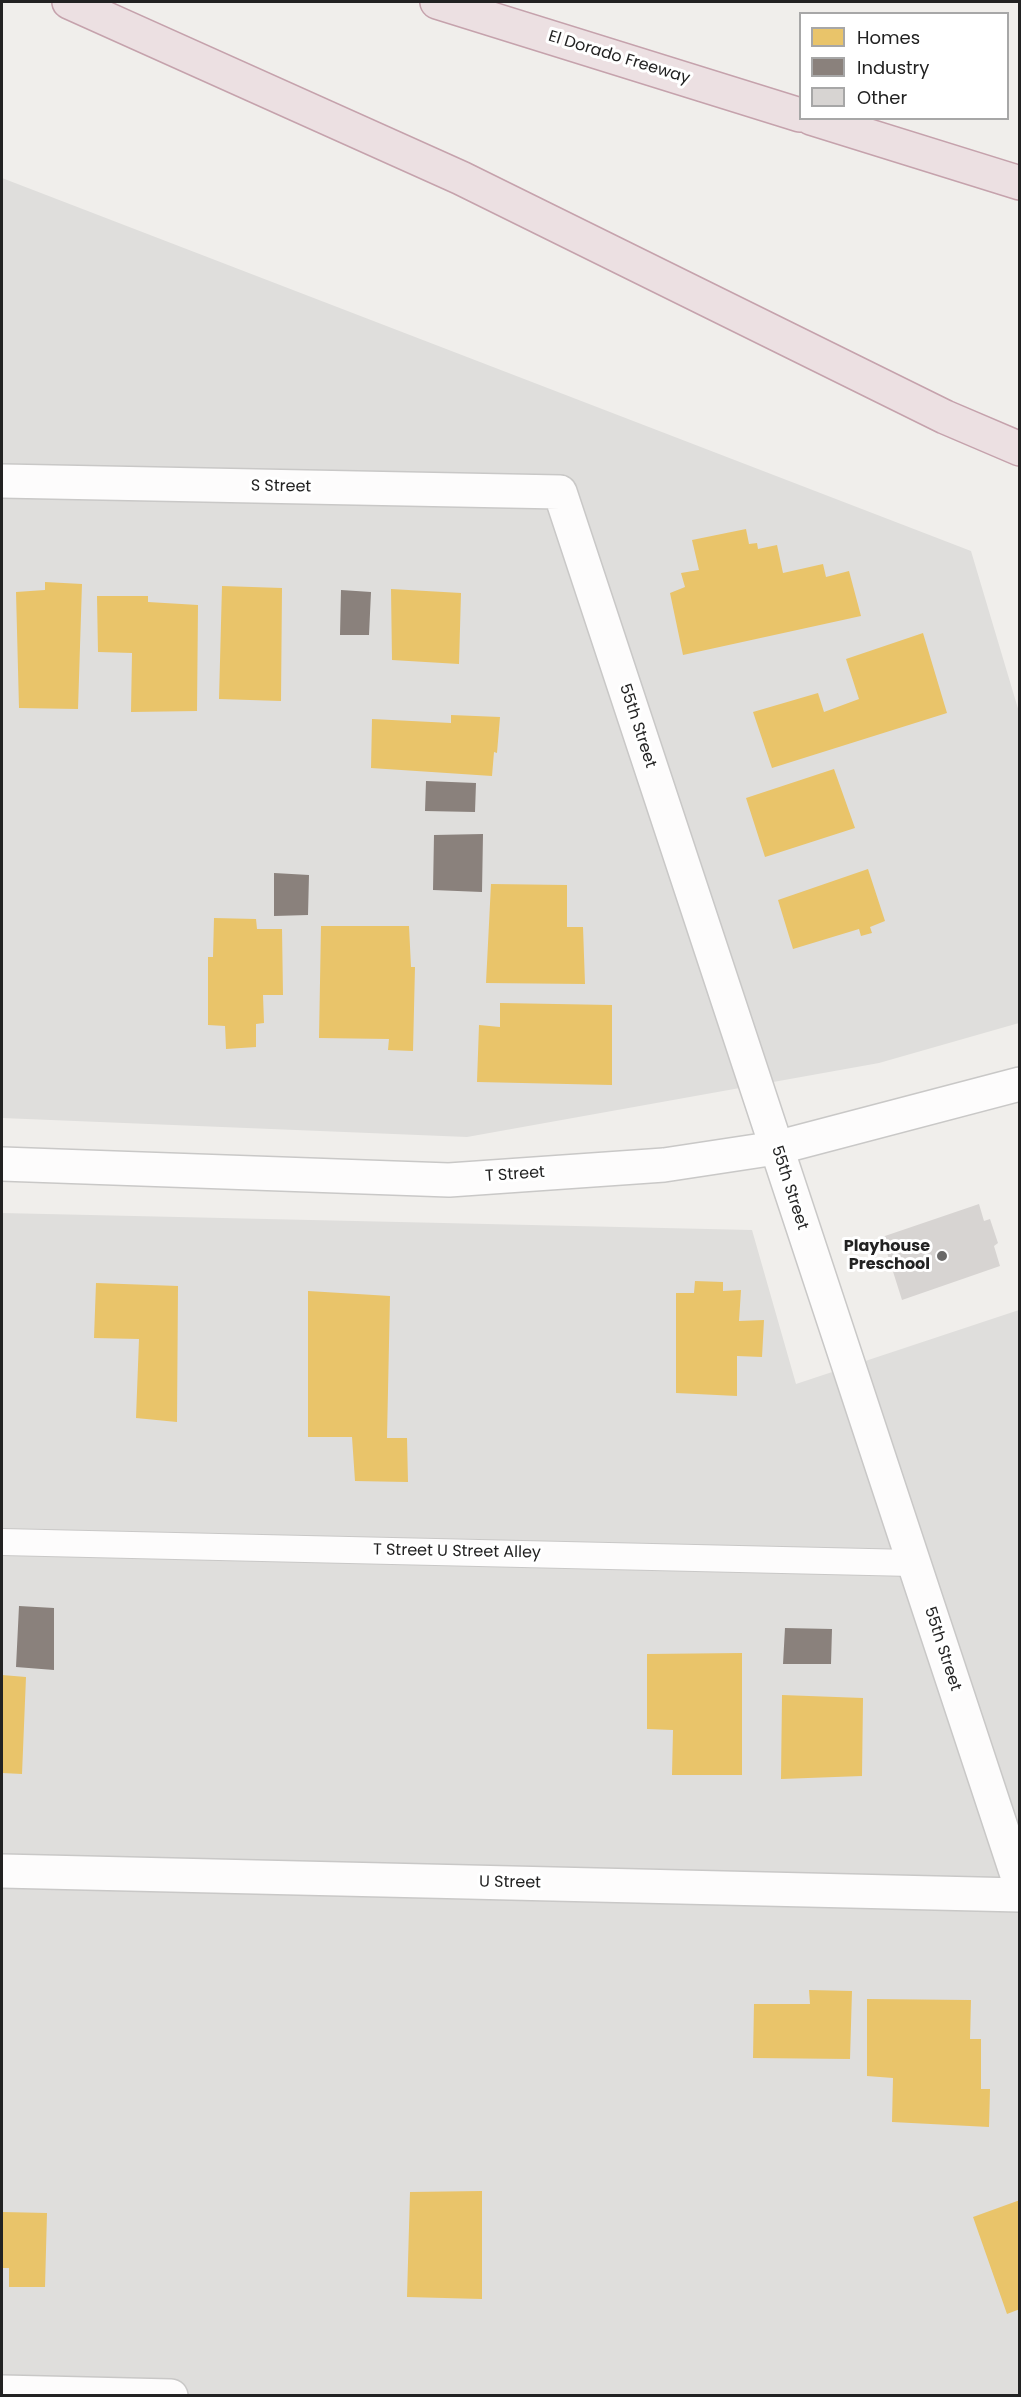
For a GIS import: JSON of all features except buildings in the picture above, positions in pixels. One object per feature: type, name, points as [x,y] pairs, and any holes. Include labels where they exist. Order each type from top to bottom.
[{"type":"highway","points":[[69,2],[461,178],[945,417],[1020,449]]},
{"type":"highway","name":"El Dorado Freeway","points":[[437,2],[799,114]]},
{"type":"highway","points":[[818,120],[1020,183]]},
{"type":"street","name":"S Street","points":[[2,482],[560,492]]},
{"type":"street","name":"55th Street","points":[[560,492],[912,1563],[1020,1884]]},
{"type":"street","name":"T Street","points":[[2,1164],[449,1180],[664,1165],[776,1148],[1020,1084]]},
{"type":"street","name":"U Street","points":[[2,1871],[1020,1895]]},
{"type":"street","points":[[12,2393],[171,2396]]},
{"type":"lane","name":"T Street U Street Alley","points":[[2,1542],[912,1563]]},
{"type":"shaded area","points":[[2,178],[971,551],[1019,712],[1019,1023],[879,1063],[467,1137],[2,1118]]},
{"type":"shaded area","points":[[2,1213],[752,1230],[796,1384],[1019,1310],[1019,2395],[2,2396]]},
{"type":"place","name":"Playhouse Preschool","points":[[942,1256]]}]
